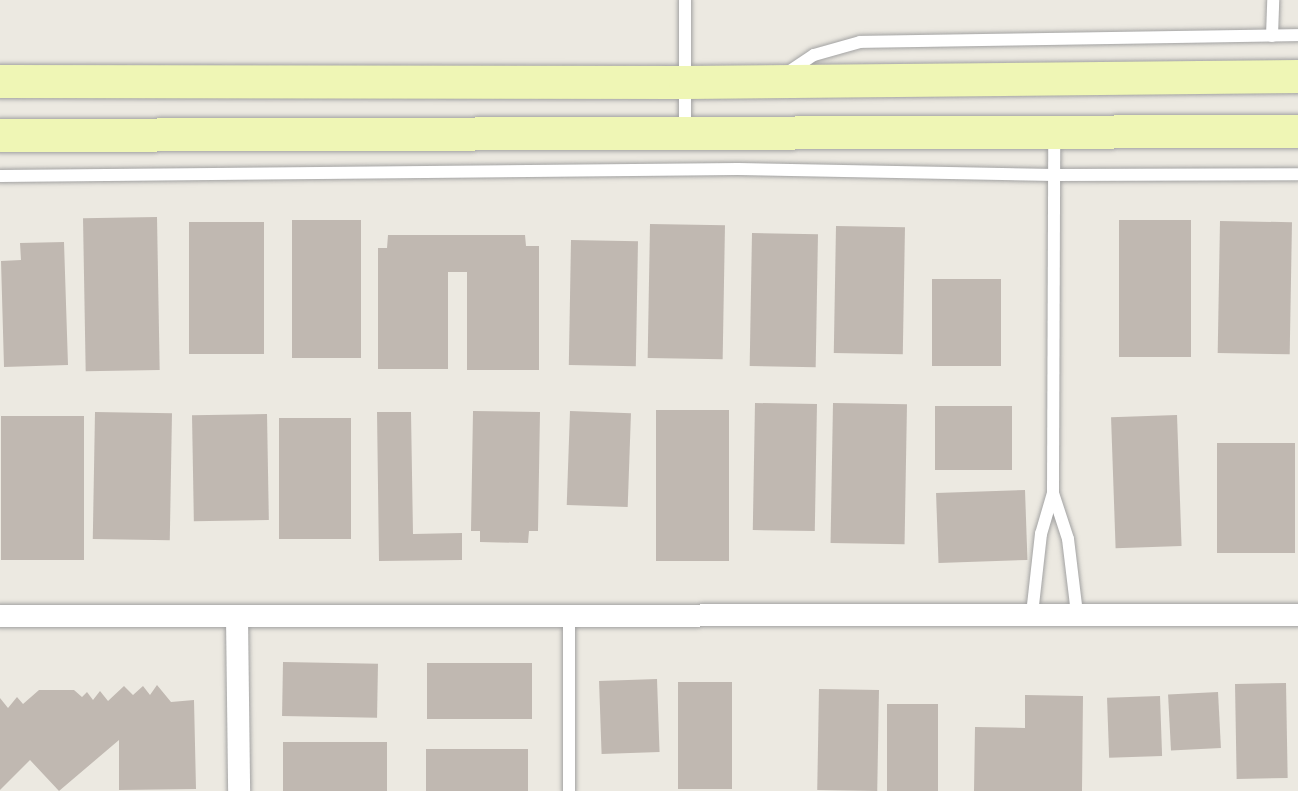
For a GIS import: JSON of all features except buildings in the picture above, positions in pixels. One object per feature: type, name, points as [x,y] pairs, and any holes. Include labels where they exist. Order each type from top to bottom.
[{"type":"main road","points":[[0,81],[685,82],[1298,76]]},
{"type":"main road","points":[[0,135],[1298,131]]},
{"type":"street","points":[[0,616],[568,618],[1077,613],[1298,615]]},
{"type":"street","points":[[237,617],[239,791]]},
{"type":"lane","points":[[685,0],[685,133]]},
{"type":"lane","points":[[1272,36],[1273,0]]},
{"type":"lane","points":[[776,81],[814,55],[860,42],[1298,35]]},
{"type":"lane","points":[[1032,614],[1041,534],[1053,493],[1054,131]]},
{"type":"lane","points":[[0,176],[727,169],[1054,175],[1298,174]]},
{"type":"lane","points":[[1053,493],[1068,539],[1077,613]]},
{"type":"lane","points":[[568,618],[569,791]]}]
